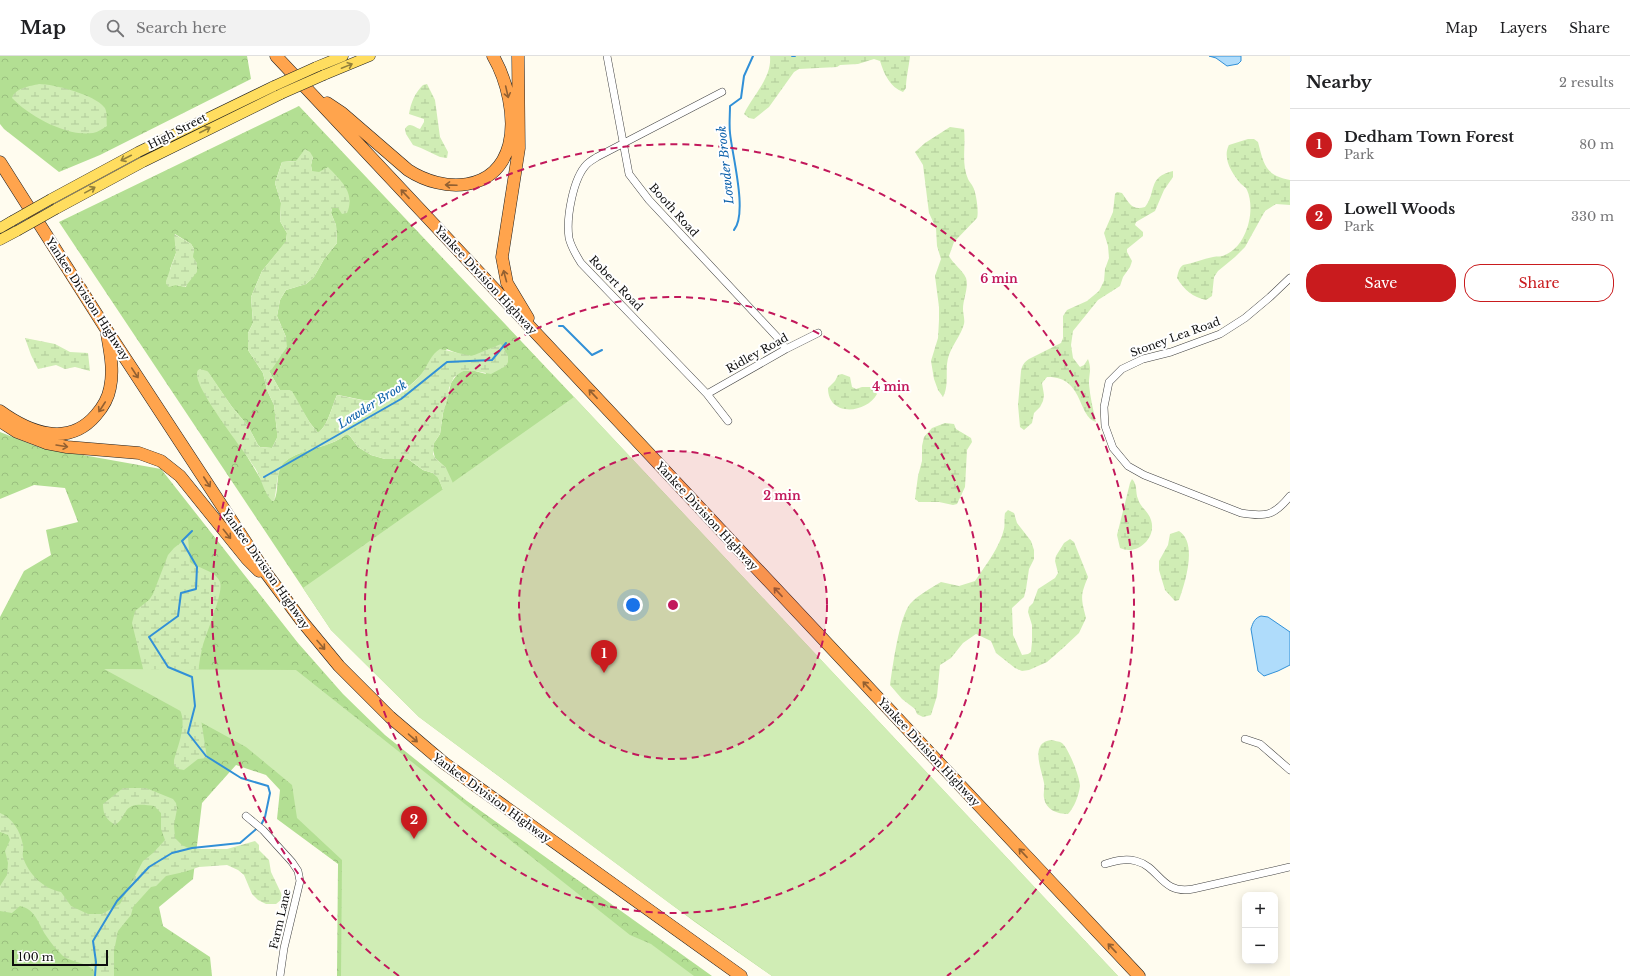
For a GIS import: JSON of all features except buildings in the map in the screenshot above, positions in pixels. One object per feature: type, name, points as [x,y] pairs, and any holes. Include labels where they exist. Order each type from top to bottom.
[{"type":"highway","name":"Yankee Division Highway","points":[[276,56],[1139,976]]},
{"type":"highway","points":[[310,93],[342,113],[418,177],[434,183],[445,185],[466,184],[481,179],[493,171],[503,160],[509,146],[511,131],[510,106],[501,71],[493,56]]},
{"type":"highway","points":[[518,56],[519,148],[502,257],[507,283],[537,334]]},
{"type":"highway","name":"Yankee Division Highway","points":[[0,162],[106,329],[280,592],[308,630],[339,666],[377,705],[417,741],[473,785],[741,976]]},
{"type":"highway","points":[[0,177],[23,199]]},
{"type":"highway","points":[[0,411],[29,428],[51,434],[73,431],[90,421],[103,406],[110,388],[112,368],[106,329]]},
{"type":"highway","points":[[0,421],[17,432],[46,443],[67,447],[139,452],[162,461],[180,476],[247,559],[280,592]]},
{"type":"main road","name":"High Street","points":[[0,228],[144,149],[274,86],[343,56]]},
{"type":"main road","name":"High Street","points":[[0,240],[132,167],[281,94],[370,56]]},
{"type":"street","name":"Booth Road","points":[[607,56],[629,174],[641,190],[777,337],[786,349]]},
{"type":"street","name":"Robert Road","points":[[722,92],[597,157],[587,165],[580,175],[572,196],[569,220],[569,237],[573,250],[581,263],[707,394],[728,421]]},
{"type":"street","name":"Stoney Lea Road","points":[[1290,278],[1245,318],[1220,334],[1171,352],[1143,359],[1122,369],[1109,382],[1104,407],[1105,426],[1113,448],[1128,466],[1144,475],[1241,513],[1258,516],[1270,514],[1280,508],[1290,496]]},
{"type":"street","name":"Ridley Road","points":[[707,394],[786,349],[818,333]]},
{"type":"street","points":[[1245,739],[1260,744],[1290,770]]},
{"type":"street","name":"Farm Lane","points":[[246,816],[263,830],[298,871],[300,881],[284,948],[280,976]]},
{"type":"street","points":[[1105,864],[1122,860],[1136,861],[1144,865],[1168,885],[1179,891],[1290,867]]},
{"type":"green space","points":[[0,56],[247,56],[251,79],[100,155],[59,172],[4,129],[0,124]]},
{"type":"green space","points":[[770,56],[910,56],[906,88],[903,92],[894,87],[883,71],[880,61],[874,59],[858,64],[840,65],[837,67],[799,69],[794,72],[769,107],[754,119],[749,118],[744,114],[765,79],[770,64]]},
{"type":"green space","points":[[39,84],[46,84],[74,91],[92,98],[104,107],[106,111],[107,126],[93,133],[72,132],[49,124],[38,118],[28,112],[12,98],[19,90]]},
{"type":"green space","points":[[427,84],[435,100],[440,137],[448,152],[447,158],[440,157],[413,145],[406,134],[405,129],[408,125],[412,125],[420,129],[424,122],[424,119],[409,114],[412,102],[420,88]]},
{"type":"green space","points":[[299,106],[1118,976],[772,976],[695,922],[419,717],[331,630],[59,222]],"holes":[[[313,157],[311,165],[312,172],[319,172],[338,208],[332,208],[331,213],[336,225],[337,243],[324,259],[314,277],[306,284],[286,290],[280,300],[277,316],[286,337],[269,371],[280,390],[289,390],[318,433],[327,421],[337,395],[361,400],[385,400],[395,396],[414,382],[447,349],[466,355],[477,355],[486,374],[475,371],[463,371],[458,373],[451,383],[443,413],[440,434],[434,443],[433,450],[435,458],[446,468],[444,492],[438,477],[433,473],[423,470],[408,459],[385,459],[371,455],[358,447],[347,434],[333,442],[296,455],[284,463],[280,468],[276,497],[274,501],[245,453],[207,371],[232,407],[248,426],[258,445],[260,447],[272,448],[277,438],[274,405],[267,390],[263,373],[248,350],[248,333],[253,323],[251,297],[262,271],[286,242],[287,233],[280,221],[281,203],[275,183],[282,162],[296,161]],[[175,234],[191,244],[194,249],[186,287],[176,285],[170,269],[176,253]]]},
{"type":"green space","points":[[950,127],[964,129],[964,161],[966,173],[973,186],[978,211],[977,218],[954,242],[949,256],[966,278],[967,285],[963,305],[964,324],[949,355],[946,387],[943,397],[938,390],[934,379],[931,361],[938,338],[939,307],[935,276],[941,259],[937,246],[936,228],[929,213],[923,165],[915,152],[925,143]]},
{"type":"green space","points":[[1248,139],[1254,139],[1258,142],[1264,163],[1270,172],[1290,180],[1290,205],[1276,204],[1265,211],[1245,247],[1218,271],[1214,277],[1212,296],[1206,300],[1193,295],[1186,289],[1177,278],[1178,274],[1183,265],[1225,255],[1239,244],[1244,236],[1250,217],[1250,198],[1247,189],[1231,171],[1227,160],[1227,150],[1229,145]]},
{"type":"green space","points":[[305,149],[310,152],[313,157],[311,165],[312,171],[319,172],[328,167],[342,182],[350,199],[349,206],[347,213],[342,214],[338,208],[332,208],[331,213],[336,225],[337,243],[324,259],[314,277],[306,284],[286,290],[280,300],[277,316],[286,337],[287,347],[269,371],[280,390],[292,391],[310,423],[318,433],[327,421],[337,395],[371,401],[387,399],[404,390],[414,382],[422,373],[434,354],[440,349],[472,356],[501,344],[508,356],[506,366],[491,374],[475,371],[463,371],[454,377],[449,388],[440,434],[434,443],[433,454],[435,458],[446,468],[458,494],[444,492],[438,478],[433,473],[423,470],[408,459],[385,459],[371,455],[358,447],[347,434],[333,442],[296,455],[285,462],[279,471],[274,501],[272,501],[267,494],[255,468],[212,406],[199,382],[197,374],[198,370],[200,369],[207,371],[232,407],[248,426],[258,445],[260,447],[272,448],[277,438],[274,405],[267,390],[263,373],[248,350],[248,333],[253,323],[251,297],[262,271],[286,241],[287,233],[280,221],[281,203],[275,183],[282,162],[296,161]]},
{"type":"green space","points":[[1173,171],[1173,177],[1164,190],[1155,211],[1136,222],[1135,225],[1143,232],[1143,236],[1127,249],[1132,261],[1120,286],[1098,300],[1073,331],[1071,345],[1073,358],[1080,367],[1084,365],[1088,359],[1090,369],[1089,389],[1096,422],[1090,418],[1074,389],[1068,383],[1059,378],[1047,377],[1042,383],[1044,395],[1043,401],[1034,413],[1032,423],[1024,430],[1020,427],[1018,405],[1022,367],[1029,359],[1061,343],[1063,338],[1063,316],[1067,310],[1087,301],[1099,291],[1104,281],[1105,269],[1109,258],[1108,246],[1104,233],[1113,212],[1115,194],[1117,192],[1122,193],[1134,207],[1145,207],[1159,177]]},
{"type":"green space","points":[[174,234],[191,244],[194,249],[193,257],[197,263],[197,272],[185,287],[176,285],[169,287],[166,284],[176,253]]},
{"type":"green space","points":[[25,338],[55,344],[70,352],[88,353],[90,371],[75,367],[65,369],[56,365],[38,369]]},
{"type":"green space","points":[[842,374],[850,377],[852,387],[856,389],[871,387],[877,394],[872,401],[857,409],[841,408],[834,404],[830,397],[828,388],[835,381],[838,375]]},
{"type":"green space","points":[[574,397],[1118,976],[772,976],[672,905],[419,717],[331,630],[303,588]]},
{"type":"green space","points":[[945,423],[954,424],[956,429],[971,438],[972,442],[967,450],[965,487],[957,504],[953,505],[939,502],[919,502],[915,499],[918,476],[922,461],[922,446],[924,437],[932,428]]},
{"type":"green space","points":[[0,432],[38,447],[161,469],[298,643],[343,694],[385,735],[467,801],[712,976],[337,976],[338,864],[277,819],[280,790],[266,775],[236,765],[202,803],[193,879],[159,907],[163,926],[210,957],[212,976],[0,976],[0,617],[24,571],[51,555],[46,530],[78,522],[65,488],[34,485],[0,499]]},
{"type":"green space","points":[[1132,479],[1135,484],[1139,502],[1150,517],[1152,527],[1151,533],[1144,544],[1133,550],[1126,550],[1120,548],[1117,535]]},
{"type":"green space","points":[[1008,510],[1014,513],[1017,523],[1031,541],[1034,550],[1034,559],[1029,569],[1024,597],[1012,608],[1013,635],[1022,655],[1031,652],[1032,625],[1028,612],[1029,607],[1033,603],[1038,589],[1055,578],[1058,573],[1055,561],[1056,556],[1064,543],[1070,539],[1074,542],[1088,577],[1082,597],[1086,618],[1079,633],[1063,648],[1047,662],[1029,670],[1022,671],[1015,668],[996,653],[991,641],[976,634],[963,643],[951,658],[940,665],[937,696],[931,715],[923,717],[917,714],[915,709],[902,699],[890,685],[897,642],[906,611],[910,604],[917,598],[941,582],[959,586],[975,581],[999,543],[1004,529],[1005,513]]},
{"type":"green space","points":[[1179,531],[1185,537],[1188,544],[1189,554],[1187,574],[1179,600],[1175,601],[1165,590],[1159,570],[1159,561],[1168,545],[1170,534]]},
{"type":"green space","points":[[188,537],[190,562],[211,572],[218,578],[220,587],[217,604],[199,662],[199,704],[207,758],[198,759],[184,770],[178,769],[174,765],[183,722],[180,710],[145,677],[132,623],[135,611],[149,600],[153,594],[168,555]]},
{"type":"green space","points":[[104,669],[296,670],[630,935],[651,944],[694,976],[341,976],[342,860],[297,818],[292,785],[246,747]]},
{"type":"green space","points":[[1051,740],[1061,742],[1065,746],[1074,764],[1080,782],[1077,797],[1068,814],[1060,813],[1047,806],[1044,798],[1044,785],[1038,758],[1040,746],[1044,742]]},
{"type":"green space","points":[[123,788],[146,788],[173,799],[176,803],[177,809],[174,825],[175,838],[182,845],[190,849],[227,849],[255,841],[259,845],[259,850],[269,860],[271,872],[281,893],[282,899],[276,904],[266,904],[258,900],[252,894],[244,875],[238,870],[227,865],[199,867],[166,876],[156,886],[151,887],[133,907],[131,915],[118,931],[114,951],[114,976],[96,976],[91,968],[65,957],[57,950],[44,933],[33,914],[25,908],[20,906],[12,913],[0,911],[0,886],[7,875],[8,863],[5,851],[10,840],[8,835],[0,832],[0,813],[9,818],[18,830],[23,845],[23,857],[25,863],[33,875],[49,888],[61,892],[71,906],[88,914],[102,914],[120,904],[143,861],[165,840],[161,829],[161,813],[154,806],[138,805],[130,807],[120,821],[115,825],[107,819],[104,814],[103,804]]},
{"type":"water","points":[[1209,56],[1241,56],[1241,61],[1238,64],[1227,66],[1216,58]]},
{"type":"water","points":[[1261,616],[1268,617],[1290,632],[1290,665],[1264,676],[1258,671],[1251,629],[1254,621]]},
{"type":"waterway","name":"Lowder Brook","points":[[734,230],[738,222],[740,211],[738,183],[730,133],[730,106],[741,98],[744,76],[753,56]]},
{"type":"waterway","name":"Lowder Brook","points":[[559,326],[563,326],[592,355],[602,350]]},
{"type":"waterway","name":"Lowder Brook","points":[[264,477],[401,399],[447,362],[492,360],[506,343]]},
{"type":"waterway","name":"Lowder Brook","points":[[95,976],[96,962],[93,941],[117,901],[149,867],[172,853],[192,848],[240,843],[261,825],[265,817],[270,793],[268,786],[241,778],[206,756],[188,733],[195,706],[192,677],[168,667],[149,637],[178,616],[181,593],[196,589],[197,567],[182,541],[192,531]]},
{"type":"place","name":"Dedham Town Forest","points":[[604,673]]},
{"type":"place","name":"Lowell Woods","points":[[414,839]]}]
